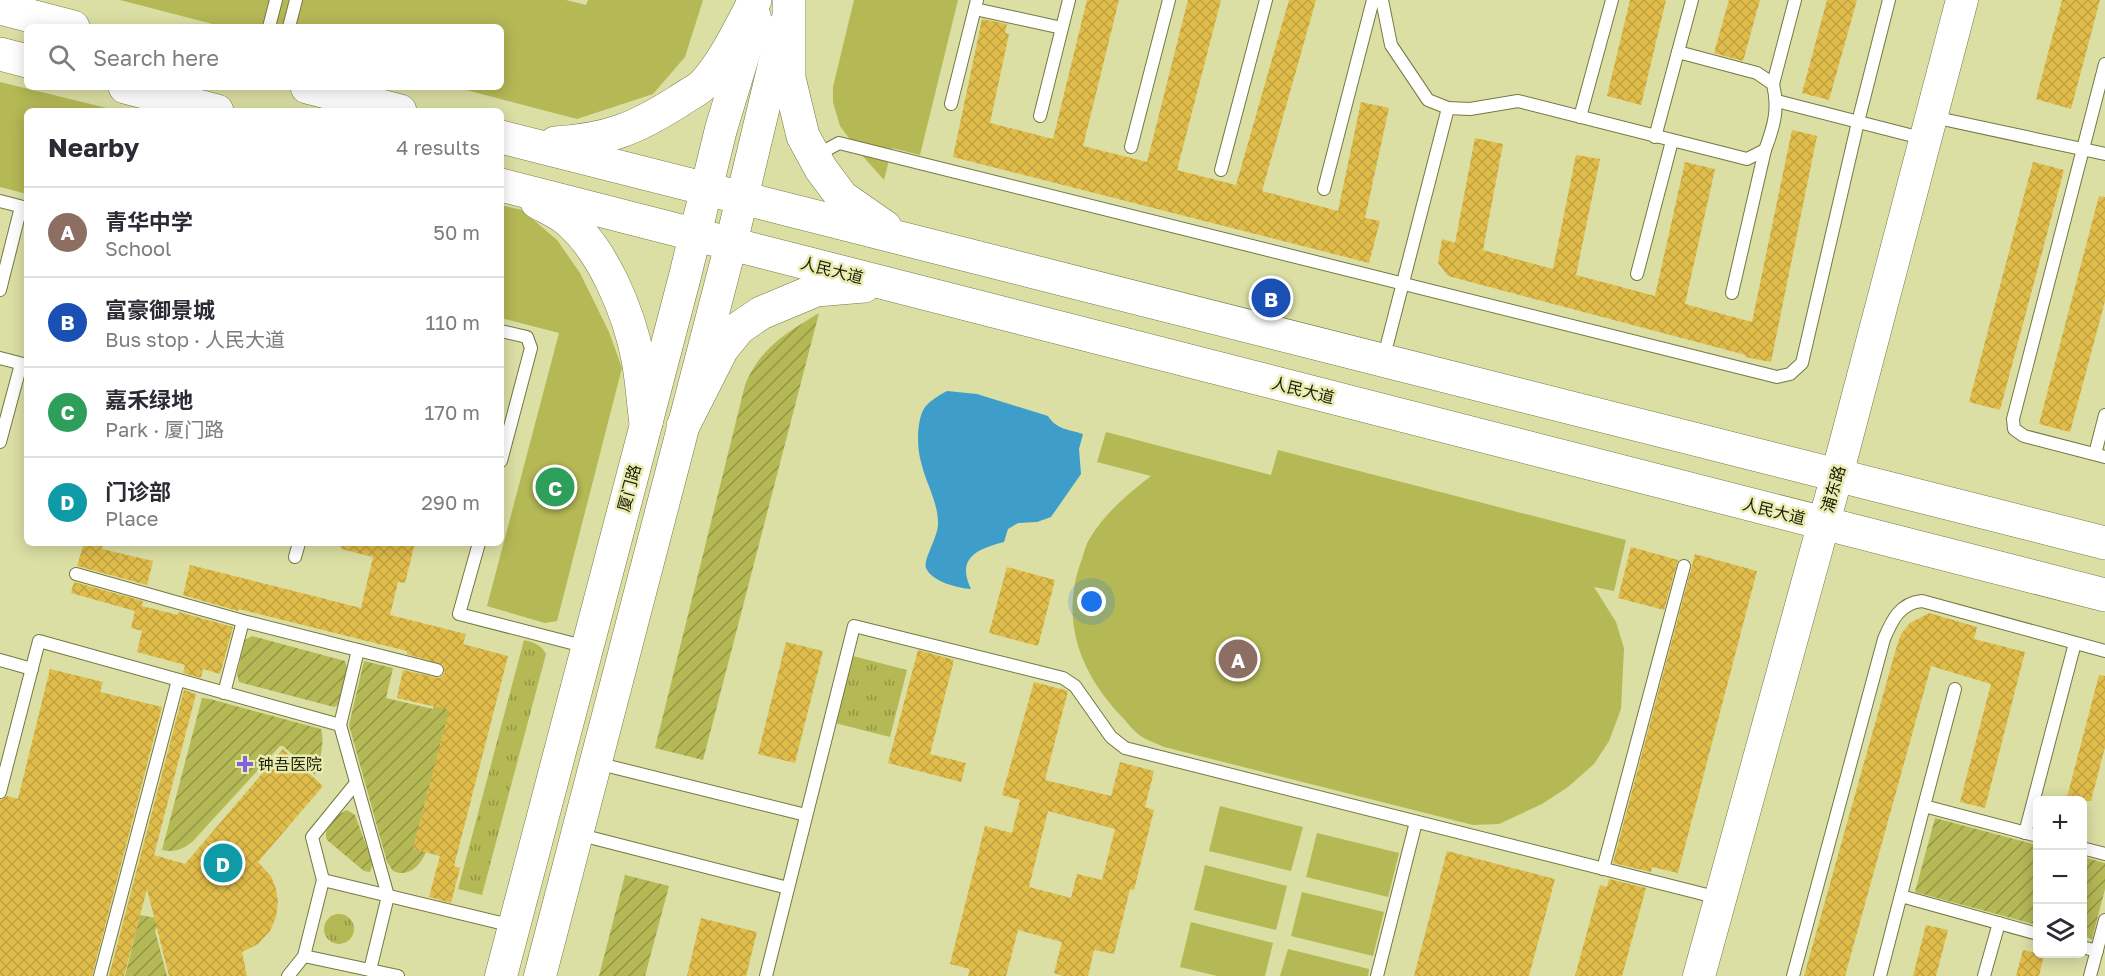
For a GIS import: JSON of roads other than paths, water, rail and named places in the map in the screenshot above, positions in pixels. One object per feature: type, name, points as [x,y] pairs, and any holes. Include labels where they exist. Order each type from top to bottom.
[{"type":"main road","points":[[516,141],[586,141],[615,134],[646,121],[704,84],[724,56],[757,0]]},
{"type":"main road","points":[[789,0],[789,78],[803,136],[821,169],[842,197],[901,239]]},
{"type":"main road","points":[[0,8],[61,24]]},
{"type":"main road","points":[[0,54],[24,61]]},
{"type":"main road","points":[[136,90],[206,108]]},
{"type":"main road","points":[[319,90],[388,108]]},
{"type":"main road","points":[[516,141],[2105,543]]},
{"type":"main road","points":[[507,186],[565,218],[588,243],[607,270],[626,315],[638,358],[646,423]]},
{"type":"main road","name":"人民大道","points":[[507,186],[2105,595]]},
{"type":"main road","points":[[683,426],[722,349],[740,328],[761,313],[816,290],[889,284]]},
{"type":"street","name":"厦门路","points":[[501,976],[721,129],[757,0]]},
{"type":"street","points":[[540,976],[730,244],[789,0]]},
{"type":"street","name":"浦东路","points":[[1700,976],[1837,476],[1962,0]]},
{"type":"lane","points":[[270,24],[276,0]]},
{"type":"lane","points":[[290,24],[296,0]]},
{"type":"lane","points":[[1040,116],[1069,0]]},
{"type":"lane","points":[[1131,147],[1169,0]]},
{"type":"lane","points":[[1221,170],[1266,0]]},
{"type":"lane","points":[[1324,189],[1373,0]]},
{"type":"lane","points":[[1382,0],[1391,45],[1428,100],[1448,108],[1470,110],[1518,101],[1747,159],[1766,150]]},
{"type":"lane","points":[[1580,117],[1612,0]]},
{"type":"lane","points":[[1655,137],[1692,0]]},
{"type":"lane","points":[[1732,293],[1773,128],[1777,101],[1773,84],[1796,0]]},
{"type":"lane","points":[[814,156],[839,143],[1777,377],[1790,374],[1802,363],[1888,0]]},
{"type":"lane","points":[[951,104],[976,4],[1062,28]]},
{"type":"lane","points":[[1678,52],[1757,73],[1773,84]]},
{"type":"lane","points":[[2105,64],[2013,419],[2014,429],[2024,436],[2100,455],[2105,415]]},
{"type":"lane","points":[[1777,101],[1858,122],[1929,128],[2084,148],[2105,154]]},
{"type":"lane","points":[[1382,361],[1448,108]]},
{"type":"lane","points":[[1637,274],[1672,141]]},
{"type":"lane","points":[[0,201],[24,208],[0,290]]},
{"type":"lane","points":[[504,332],[527,337],[531,348],[504,449]]},
{"type":"lane","points":[[0,358],[24,364],[0,442]]},
{"type":"lane","points":[[295,557],[298,546]]},
{"type":"lane","points":[[478,546],[459,614],[586,647]]},
{"type":"lane","points":[[1603,869],[1684,566]]},
{"type":"lane","points":[[76,574],[243,621],[437,669]]},
{"type":"lane","points":[[1793,976],[1884,639],[1893,619],[1912,602],[1922,601],[2105,651]]},
{"type":"lane","points":[[224,693],[243,621]]},
{"type":"lane","points":[[766,976],[854,626],[1063,678],[1075,686],[1111,737],[1125,748],[1721,898]]},
{"type":"lane","points":[[0,792],[39,642],[340,724]]},
{"type":"lane","points":[[1924,806],[2031,834],[2075,643]]},
{"type":"lane","points":[[358,650],[340,724],[388,896],[370,970]]},
{"type":"lane","points":[[0,660],[32,669]]},
{"type":"lane","points":[[100,976],[178,680]]},
{"type":"lane","points":[[1880,976],[1954,689]]},
{"type":"lane","points":[[596,763],[807,815]]},
{"type":"lane","points":[[288,976],[304,956],[323,880],[312,837],[356,783]]},
{"type":"lane","points":[[1377,976],[1416,822]]},
{"type":"lane","points":[[577,834],[788,888]]},
{"type":"lane","points":[[2087,849],[2105,854]]},
{"type":"lane","points":[[323,880],[513,926]]},
{"type":"lane","points":[[1901,896],[2033,933]]},
{"type":"lane","points":[[2090,976],[2105,921]]},
{"type":"lane","points":[[1984,976],[1999,923]]},
{"type":"lane","points":[[2087,948],[2097,951]]},
{"type":"lane","points":[[304,956],[398,976]]},
{"type":"water","points":[[947,391],[977,394],[1048,416],[1059,427],[1083,434],[1079,449],[1081,474],[1051,517],[1037,522],[1018,523],[1008,529],[1004,542],[985,548],[972,556],[966,570],[971,589],[939,581],[926,568],[938,524],[934,500],[920,456],[919,426],[925,407]]},
{"type":"place","name":"富豪御景城","points":[[1271,298]]},
{"type":"place","name":"嘉禾绿地","points":[[555,487]]},
{"type":"place","name":"青华中学","points":[[1238,659]]},
{"type":"place","name":"钟吾医院","points":[[245,764]]},
{"type":"place","name":"门诊部","points":[[223,863]]}]
